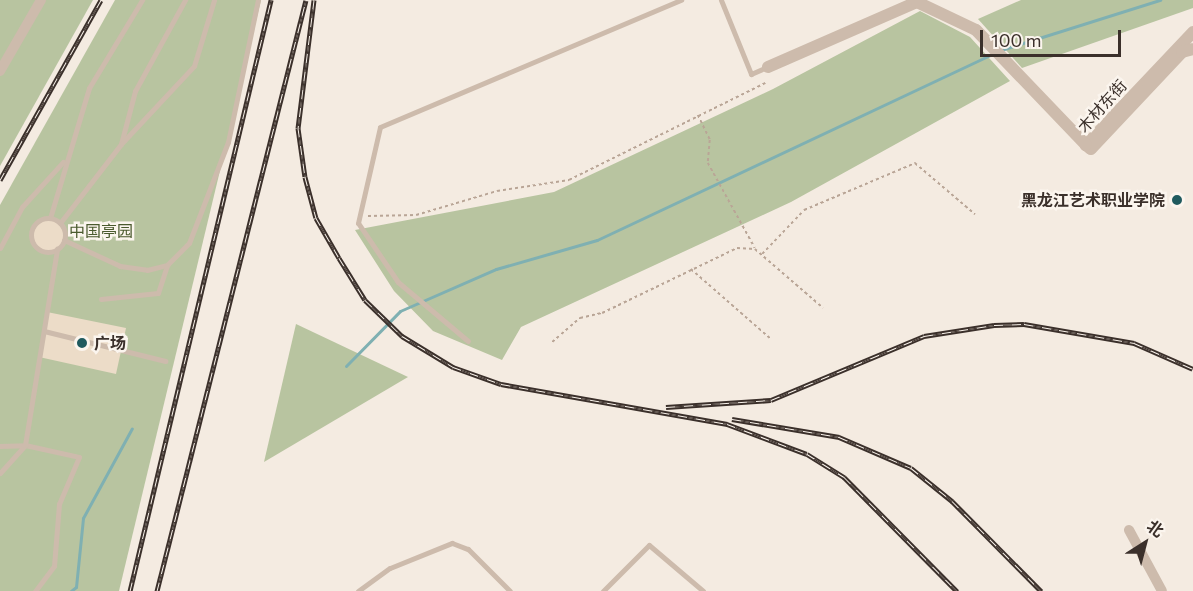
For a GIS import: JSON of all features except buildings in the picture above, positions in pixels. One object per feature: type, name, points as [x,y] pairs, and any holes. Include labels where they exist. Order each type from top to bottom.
[{"type":"street","points":[[0,71],[41,0]]},
{"type":"street","points":[[768,67],[911,2],[981,36],[1086,145]]},
{"type":"street","name":"木材东街","points":[[1193,32],[1086,145],[1091,149],[1182,52],[1193,49]]},
{"type":"street","points":[[1129,530],[1162,591]]},
{"type":"lane","points":[[50,218],[64,161],[89,88],[142,0]]},
{"type":"lane","points":[[121,144],[135,91],[185,0]]},
{"type":"lane","points":[[60,223],[121,144],[194,66],[214,0]]},
{"type":"lane","points":[[101,299],[158,293],[167,265],[189,243],[228,142],[258,0]]},
{"type":"lane","points":[[468,341],[437,318],[405,289],[356,216],[377,134],[386,123],[681,0]]},
{"type":"lane","points":[[721,0],[751,74],[768,67]]},
{"type":"lane","points":[[0,248],[22,207],[64,161]]},
{"type":"lane","points":[[50,218],[60,223]]},
{"type":"lane","points":[[50,218],[34,225],[32,240],[43,251],[57,249]]},
{"type":"lane","points":[[60,223],[64,240]]},
{"type":"lane","points":[[64,240],[132,269],[167,265]]},
{"type":"lane","points":[[0,473],[25,445],[57,249],[64,240]]},
{"type":"lane","points":[[44,331],[165,361]]},
{"type":"lane","points":[[0,446],[25,445],[78,457],[59,504],[54,566],[35,591]]},
{"type":"lane","points":[[358,591],[390,568],[452,543],[468,549],[510,591]]},
{"type":"lane","points":[[603,591],[649,545],[703,591]]},
{"type":"path","points":[[356,216],[416,215],[497,191],[569,180],[698,114],[765,83]]},
{"type":"path","points":[[698,114],[710,140],[708,164],[755,249],[823,308]]},
{"type":"path","points":[[761,254],[804,210],[915,163],[975,214]]},
{"type":"path","points":[[552,342],[580,318],[602,313],[727,251],[755,249]]},
{"type":"path","points":[[691,269],[772,340]]},
{"type":"green space","points":[[0,0],[93,0],[0,166]]},
{"type":"green space","name":"中国亭园","points":[[115,0],[261,0],[119,591],[0,591],[0,205]]},
{"type":"green space","points":[[1021,0],[1193,0],[1193,8],[1022,68],[978,19]]},
{"type":"green space","points":[[920,11],[970,37],[1010,81],[791,202],[521,327],[502,360],[433,331],[394,291],[355,230],[554,192],[773,89]]},
{"type":"green space","points":[[296,324],[408,377],[264,462]]},
{"type":"shaded area","points":[[48,218],[60,223],[65,235],[60,247],[48,252],[36,247],[31,235],[36,223]]},
{"type":"shaded area","name":"广场","points":[[47,312],[126,328],[116,374],[39,357]]},
{"type":"waterway","points":[[1001,50],[1160,0]]},
{"type":"waterway","points":[[346,366],[400,311],[496,269],[597,240],[993,54]]},
{"type":"waterway","points":[[71,591],[76,587],[83,518],[132,428]]},
{"type":"railway","points":[[0,180],[101,0]]},
{"type":"railway","points":[[130,591],[271,0]]},
{"type":"railway","points":[[157,591],[306,0]]},
{"type":"railway","points":[[314,0],[298,128],[305,177],[316,218],[339,258],[365,300],[402,336],[453,367],[501,384],[727,424],[807,454],[844,477],[957,591]]},
{"type":"railway","points":[[666,407],[771,400],[924,336],[994,325],[1024,324],[1134,343],[1193,369]]},
{"type":"railway","points":[[732,419],[839,437],[911,468],[952,501],[1041,591]]},
{"type":"place","name":"黑龙江艺术职业学院","points":[[1177,200]]},
{"type":"place","name":"广场","points":[[82,343]]}]
